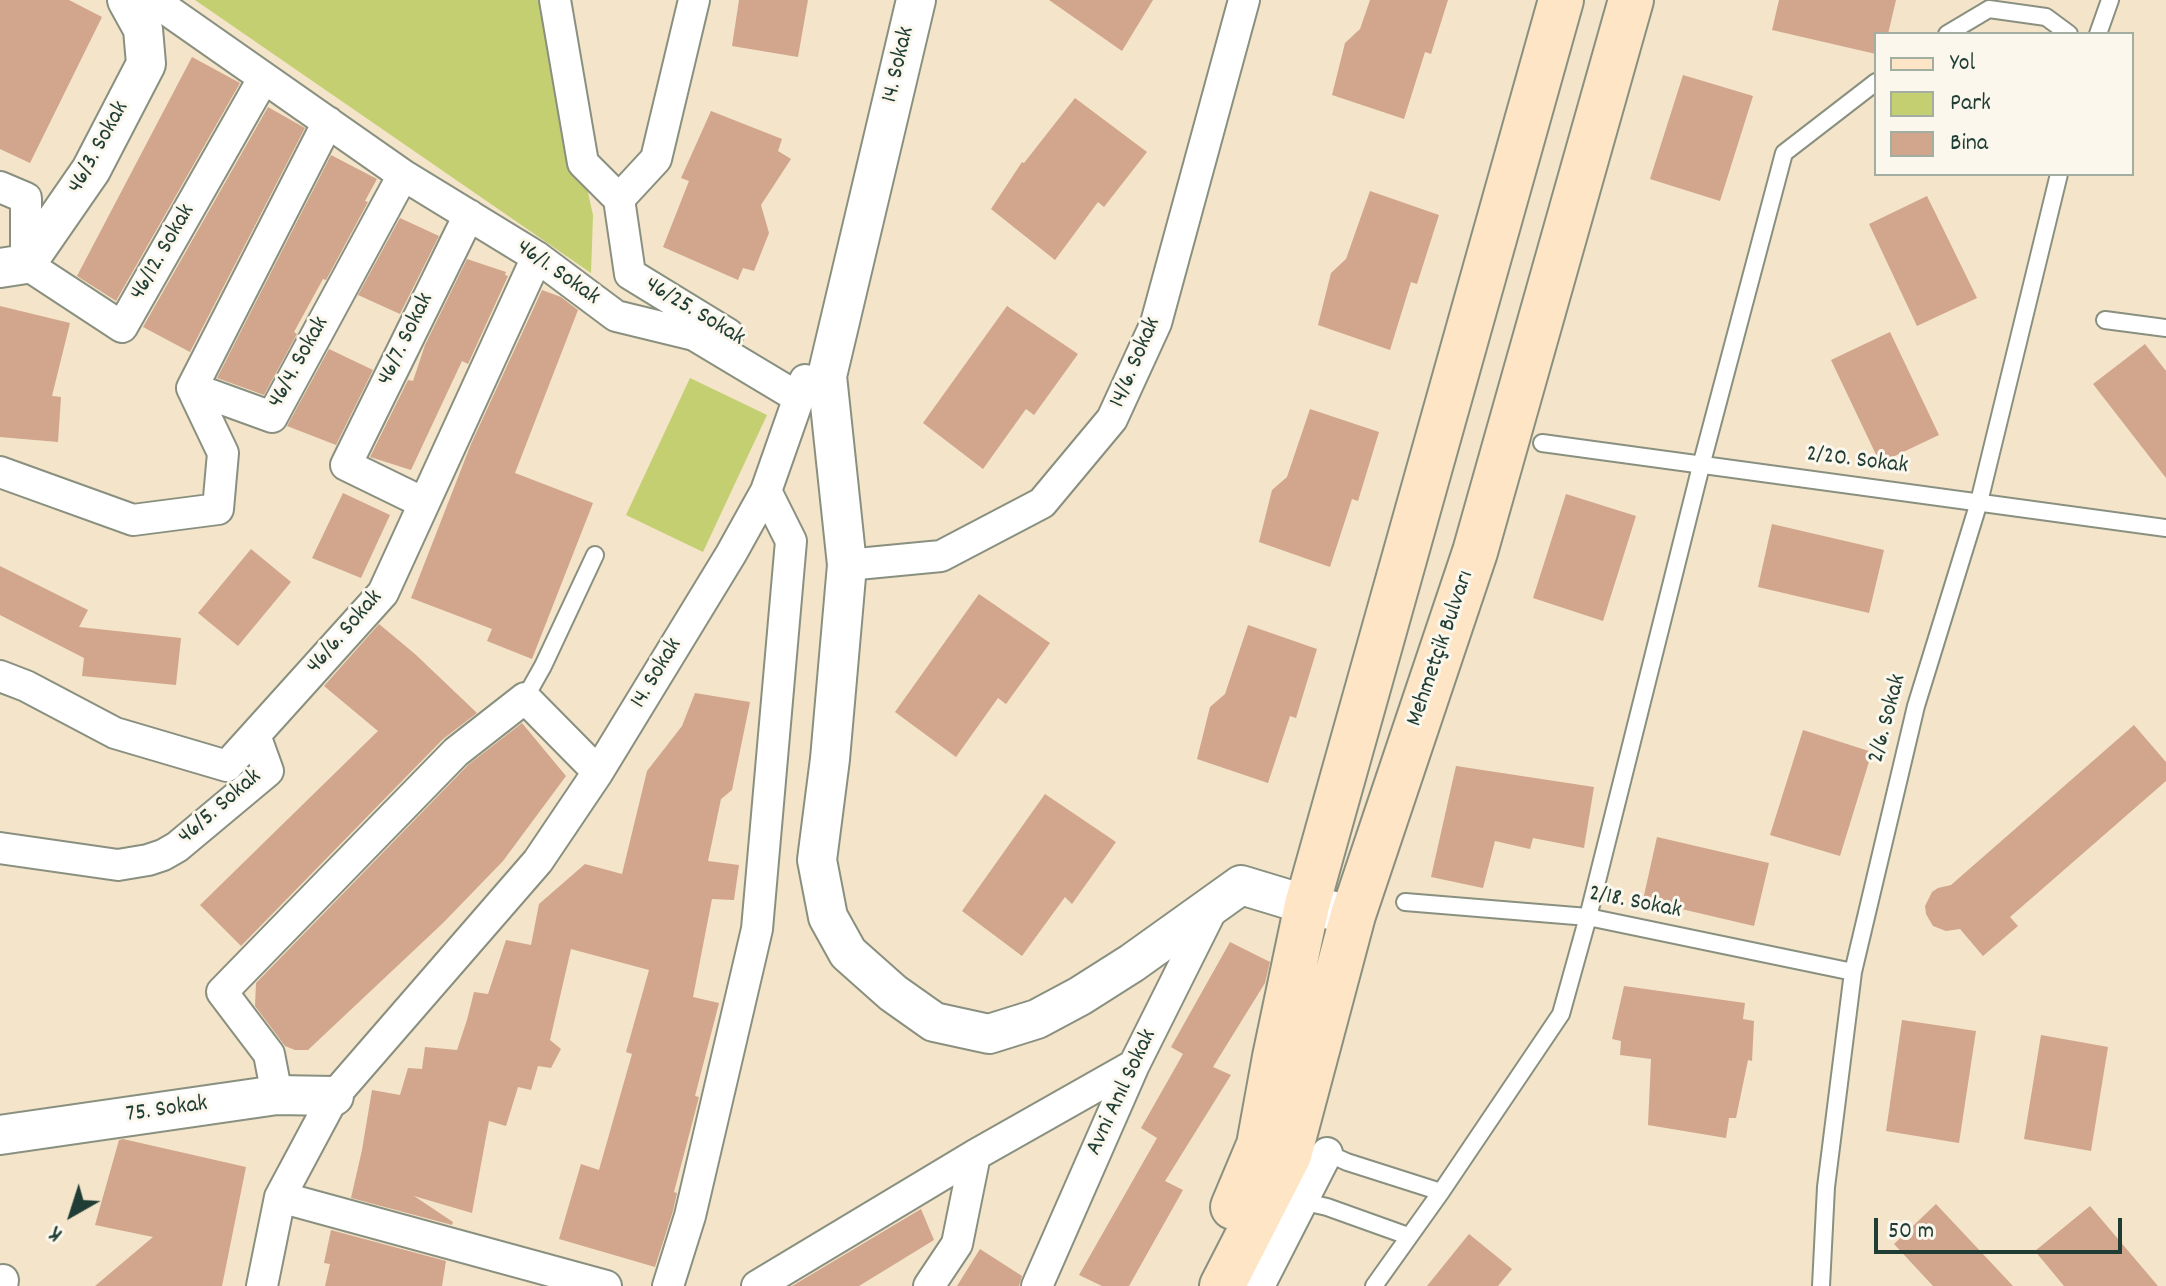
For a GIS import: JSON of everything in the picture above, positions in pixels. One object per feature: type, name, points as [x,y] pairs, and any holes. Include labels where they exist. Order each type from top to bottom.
[{"type":"main road","name":"Mehmetçik Bulvarı","points":[[1198,1286],[1291,1151],[1275,1057],[1307,905],[1561,0]]},
{"type":"main road","name":"Mehmetçik Bulvarı","points":[[1222,1286],[1291,1151],[1353,915],[1475,552],[1631,0]]},
{"type":"street","name":"46/3. Sokak","points":[[13,266],[91,170],[146,64],[143,29],[127,0]]},
{"type":"street","name":"46/1. Sokak","points":[[153,0],[403,175],[537,257],[616,316],[694,335],[810,385]]},
{"type":"street","points":[[555,0],[583,163],[619,199],[656,159],[694,0]]},
{"type":"street","name":"14. Sokak","points":[[262,1286],[280,1197],[334,1096],[538,861],[598,772],[766,491],[810,385],[916,0]]},
{"type":"street","name":"14/6. Sokak","points":[[847,565],[941,556],[1042,503],[1112,419],[1156,323],[1244,0]]},
{"type":"street","name":"46/12. Sokak","points":[[13,266],[122,327],[263,79]]},
{"type":"street","points":[[0,472],[133,520],[218,509],[223,453],[192,388],[328,122]]},
{"type":"street","name":"46/4. Sokak","points":[[192,388],[272,417],[403,175]]},
{"type":"street","points":[[0,187],[26,198],[13,266]]},
{"type":"street","name":"46/25. Sokak","points":[[619,199],[630,274],[810,385]]},
{"type":"street","name":"46/7. Sokak","points":[[424,503],[346,465],[469,215]]},
{"type":"street","name":"46/6. Sokak","points":[[0,676],[26,686],[115,733],[227,766],[383,593],[537,257]]},
{"type":"street","points":[[810,385],[847,565],[830,759],[817,860],[828,917],[848,953],[893,993],[934,1022],[989,1034],[1037,1019],[1080,996],[1241,885],[1353,915]]},
{"type":"street","points":[[668,1286],[690,1216],[757,929],[791,541],[766,491]]},
{"type":"street","points":[[277,1095],[269,1054],[222,992],[456,752],[525,698],[598,772]]},
{"type":"street","name":"46/5. Sokak","points":[[0,848],[118,865],[163,855],[177,847],[268,771],[255,735]]},
{"type":"street","name":"Avni Anıl Sokak","points":[[1037,1286],[1134,1065],[1215,903]]},
{"type":"street","points":[[757,1286],[975,1155],[1134,1065]]},
{"type":"street","name":"75. Sokak","points":[[0,1135],[277,1095],[334,1096]]},
{"type":"street","points":[[1259,1286],[1301,1201],[1291,1151]]},
{"type":"street","points":[[929,1286],[957,1244],[975,1155]]},
{"type":"street","points":[[280,1197],[606,1286]]},
{"type":"lane","points":[[2099,32],[2110,0]]},
{"type":"lane","points":[[1950,32],[1989,9],[2046,17],[2066,32]]},
{"type":"lane","points":[[1374,1286],[1561,1014],[1784,153],[1874,84]]},
{"type":"lane","name":"2/6. Sokak","points":[[1821,1286],[1826,1187],[1853,972],[1916,706],[1979,502],[2059,176]]},
{"type":"lane","points":[[2105,320],[2166,328]]},
{"type":"lane","name":"2/20. Sokak","points":[[1542,443],[2166,528]]},
{"type":"lane","points":[[525,698],[595,555]]},
{"type":"lane","name":"2/18. Sokak","points":[[1405,902],[1588,917],[1853,972]]},
{"type":"lane","points":[[1291,1151],[1347,1162],[1441,1192]]},
{"type":"lane","points":[[1301,1201],[1408,1236]]},
{"type":"green space","points":[[195,0],[545,0],[593,215],[591,273]]},
{"type":"green space","points":[[690,378],[767,415],[703,552],[626,515]]},
{"type":"building","points":[[0,0],[69,0],[102,17],[30,163],[0,149]]},
{"type":"building","points":[[739,0],[808,0],[798,57],[732,46]]},
{"type":"building","points":[[1049,0],[1153,0],[1122,51]]},
{"type":"building","points":[[1370,0],[1448,0],[1431,54],[1425,52],[1404,119],[1332,95],[1345,43],[1360,29]]},
{"type":"building","points":[[1779,0],[1896,0],[1888,32],[1874,32],[1874,54],[1772,30]]},
{"type":"building","points":[[192,57],[240,83],[116,301],[77,276]]},
{"type":"building","points":[[1683,75],[1753,96],[1720,201],[1650,179]]},
{"type":"building","points":[[1075,98],[1147,152],[1104,207],[1098,202],[1055,260],[991,209],[1022,162]]},
{"type":"building","points":[[268,107],[305,128],[190,352],[143,327]]},
{"type":"building","points":[[711,111],[782,139],[778,151],[791,159],[761,205],[769,233],[754,271],[743,268],[738,280],[663,247],[689,181],[681,178]]},
{"type":"building","points":[[331,155],[377,179],[365,201],[368,202],[294,332],[297,334],[264,395],[217,378]]},
{"type":"building","points":[[1370,191],[1439,215],[1417,284],[1411,282],[1390,350],[1318,325],[1331,273],[1346,259]]},
{"type":"building","points":[[1927,196],[1977,298],[1917,326],[1869,224]]},
{"type":"building","points":[[400,218],[439,236],[400,314],[358,295]]},
{"type":"building","points":[[467,259],[506,272],[508,276],[468,364],[462,361],[411,470],[370,457],[408,380],[413,381],[425,345]]},
{"type":"building","points":[[542,290],[561,297],[578,310],[515,473],[593,503],[532,659],[487,641],[492,629],[411,598],[471,444]]},
{"type":"building","points":[[0,306],[70,323],[52,396],[61,397],[58,442],[0,437]]},
{"type":"building","points":[[1007,306],[1078,354],[1034,415],[1026,409],[983,469],[923,423]]},
{"type":"building","points":[[1890,332],[1939,435],[1880,463],[1831,360]]},
{"type":"building","points":[[2145,344],[2166,371],[2166,478],[2093,384]]},
{"type":"building","points":[[329,349],[373,370],[336,445],[287,426]]},
{"type":"building","points":[[1310,409],[1379,432],[1358,501],[1352,499],[1330,567],[1259,542],[1272,490],[1287,477]]},
{"type":"building","points":[[343,493],[390,515],[361,578],[312,558]]},
{"type":"building","points":[[1566,494],[1636,516],[1603,621],[1533,598]]},
{"type":"building","points":[[1772,524],[1884,550],[1869,613],[1758,587]]},
{"type":"building","points":[[251,549],[291,582],[238,646],[198,613]]},
{"type":"building","points":[[0,566],[88,610],[79,627],[181,638],[176,685],[82,676],[84,658],[0,615]]},
{"type":"building","points":[[979,594],[1050,643],[1006,704],[998,698],[956,757],[895,712]]},
{"type":"building","points":[[379,624],[477,713],[443,739],[241,946],[200,905],[378,731],[324,686]]},
{"type":"building","points":[[1248,625],[1317,649],[1296,718],[1290,716],[1268,783],[1197,759],[1210,707],[1225,694]]},
{"type":"building","points":[[695,693],[750,702],[732,790],[721,799],[708,861],[739,865],[734,900],[712,899],[693,997],[719,1003],[695,1096],[699,1097],[674,1192],[677,1193],[673,1211],[655,1267],[559,1239],[581,1164],[599,1170],[632,1054],[626,1052],[649,970],[571,949],[550,1040],[561,1049],[551,1068],[538,1066],[531,1090],[518,1087],[506,1126],[489,1121],[472,1213],[414,1196],[453,1222],[452,1225],[351,1198],[372,1090],[400,1095],[408,1068],[422,1069],[425,1047],[457,1050],[474,992],[488,994],[506,940],[531,945],[539,904],[585,864],[622,874],[647,771],[682,726]]},
{"type":"building","points":[[522,723],[566,776],[503,861],[443,923],[308,1050],[285,1046],[255,1006],[256,983],[468,765]]},
{"type":"building","points":[[2134,725],[2166,762],[2166,781],[2010,917],[2018,926],[1983,956],[1960,929],[1946,931],[1933,926],[1925,906],[1932,892],[1951,885]]},
{"type":"building","points":[[1803,730],[1872,752],[1840,856],[1770,835]]},
{"type":"building","points":[[1456,766],[1594,787],[1584,848],[1533,838],[1530,849],[1495,841],[1483,888],[1431,877]]},
{"type":"building","points":[[1045,794],[1116,842],[1072,904],[1065,897],[1022,956],[962,911]]},
{"type":"building","points":[[1657,837],[1769,863],[1754,926],[1643,900]]},
{"type":"building","points":[[1230,942],[1270,962],[1265,983],[1213,1067],[1231,1075],[1165,1181],[1183,1190],[1129,1286],[1102,1286],[1079,1275],[1157,1138],[1141,1128],[1183,1054],[1171,1047]]},
{"type":"building","points":[[1624,986],[1745,1003],[1743,1019],[1754,1021],[1752,1061],[1748,1060],[1736,1118],[1729,1118],[1726,1138],[1648,1125],[1651,1059],[1620,1055],[1621,1041],[1612,1039]]},
{"type":"building","points":[[1902,1020],[1976,1031],[1959,1143],[1886,1131]]},
{"type":"building","points":[[2041,1035],[2108,1047],[2091,1151],[2024,1139]]},
{"type":"building","points":[[119,1140],[246,1167],[222,1286],[95,1286],[153,1237],[95,1225]]},
{"type":"building","points":[[1936,1204],[2013,1286],[1933,1286],[1894,1244]]},
{"type":"building","points":[[2090,1206],[2158,1286],[2064,1286],[2035,1251]]},
{"type":"building","points":[[921,1209],[934,1240],[859,1286],[792,1286]]},
{"type":"building","points":[[331,1230],[446,1261],[442,1286],[325,1286],[330,1264],[324,1263]]},
{"type":"building","points":[[1469,1234],[1512,1269],[1498,1286],[1427,1286]]},
{"type":"building","points":[[980,1249],[1022,1276],[1019,1286],[957,1286]]}]
